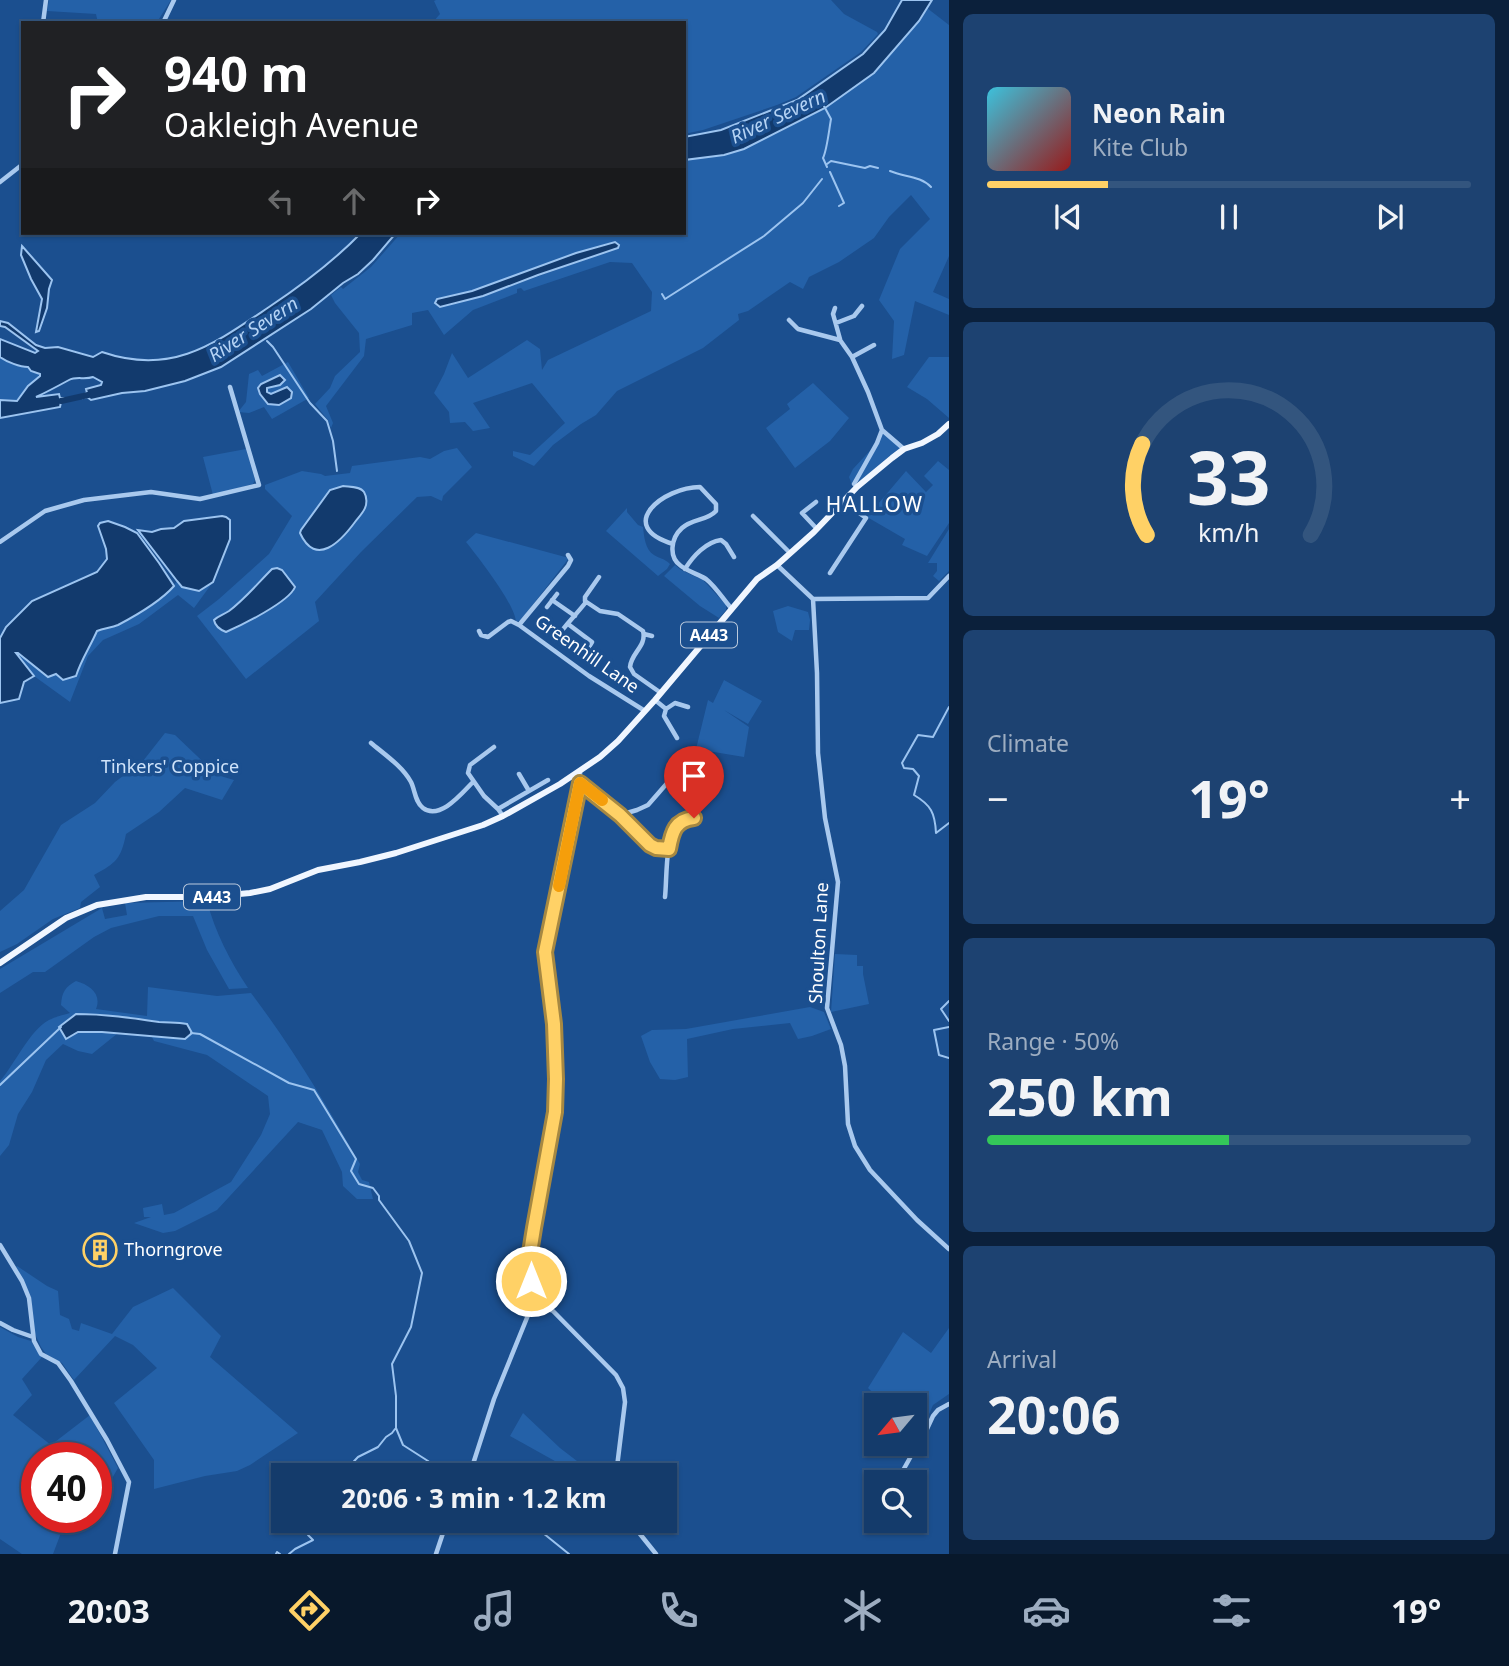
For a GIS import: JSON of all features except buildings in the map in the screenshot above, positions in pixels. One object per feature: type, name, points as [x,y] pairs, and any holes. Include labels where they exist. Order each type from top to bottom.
[{"type":"main road","name":"A443","points":[[0,963],[66,918],[97,905],[146,897],[207,897],[270,888],[318,870],[396,853],[482,825],[560,784],[600,757],[618,741],[757,579],[790,554],[857,487],[904,449],[922,443],[949,424]]},
{"type":"street","points":[[43,21],[46,0]]},
{"type":"street","points":[[164,21],[174,0]]},
{"type":"street","points":[[0,181],[21,165]]},
{"type":"street","points":[[836,323],[854,316],[862,306]]},
{"type":"street","points":[[835,308],[833,314],[840,340],[852,357],[882,430],[904,449]]},
{"type":"street","points":[[789,320],[798,329],[840,340]]},
{"type":"street","points":[[852,357],[874,345]]},
{"type":"street","points":[[0,542],[45,511],[84,500],[151,492],[200,499],[259,485],[230,387]]},
{"type":"street","points":[[857,487],[854,484],[882,430]]},
{"type":"street","points":[[673,544],[659,538],[650,530],[646,520],[647,512],[666,496],[700,487],[716,504],[716,511],[710,517],[686,525],[677,534],[673,544],[673,556],[685,569],[704,578],[731,608]]},
{"type":"street","points":[[830,573],[866,518],[843,501]]},
{"type":"street","points":[[816,502],[802,513],[817,529]]},
{"type":"street","points":[[753,516],[790,554]]},
{"type":"street","points":[[685,569],[698,553],[716,540],[726,544],[734,557]]},
{"type":"street","points":[[519,625],[568,566],[571,560],[568,555]]},
{"type":"street","points":[[777,565],[813,599],[928,598],[949,576]]},
{"type":"street","points":[[555,640],[586,602],[585,597],[600,577]]},
{"type":"street","points":[[547,607],[557,594]]},
{"type":"street","name":"Shoulton Lane","points":[[813,599],[818,753],[825,818],[838,882],[827,1008],[839,1037],[845,1066],[848,1124],[855,1146],[870,1170],[917,1220],[949,1249]]},
{"type":"street","points":[[552,600],[575,617]]},
{"type":"street","points":[[586,602],[600,611],[618,614],[644,634],[652,636]]},
{"type":"street","name":"Greenhill Lane","points":[[478,632],[488,638],[511,621],[589,676],[645,711]]},
{"type":"street","points":[[568,624],[592,642],[589,647]]},
{"type":"street","points":[[644,634],[630,667],[634,674],[661,693]]},
{"type":"street","points":[[655,700],[666,709]]},
{"type":"street","points":[[677,738],[664,716],[666,709],[675,703],[688,707]]},
{"type":"street","points":[[370,743],[406,775],[423,808],[430,811],[446,808],[473,782]]},
{"type":"street","points":[[494,747],[470,765],[468,773],[484,796],[503,816]]},
{"type":"street","points":[[620,815],[648,804],[691,757]]},
{"type":"street","points":[[471,1463],[533,1303],[529,1259],[556,1090],[554,1024],[545,952],[580,783],[580,771]]},
{"type":"street","points":[[519,774],[529,791]]},
{"type":"street","points":[[498,809],[548,780]]},
{"type":"street","points":[[580,783],[620,815],[650,845],[669,849]]},
{"type":"street","points":[[666,896],[672,831],[685,820],[696,819]]},
{"type":"street","points":[[0,1245],[29,1298],[33,1337],[41,1354],[58,1363],[71,1381],[129,1482],[115,1554]]},
{"type":"street","points":[[533,1303],[553,1311],[616,1375],[623,1388],[625,1402],[617,1463]]},
{"type":"street","points":[[0,1323],[33,1337]]},
{"type":"street","points":[[903,1470],[933,1416],[949,1404]]},
{"type":"street","points":[[436,1554],[443,1533]]},
{"type":"street","points":[[639,1533],[656,1554]]},
{"type":"green space","points":[[49,0],[171,0],[158,21],[98,21],[96,14],[47,11]]},
{"type":"green space","points":[[831,0],[844,14],[878,34],[861,52],[796,97],[686,134],[686,21],[434,21],[440,14],[434,1]]},
{"type":"green space","points":[[927,8],[949,25],[949,256],[933,292],[949,299],[949,315],[915,301],[904,355],[892,359],[894,321],[879,300],[900,249],[930,219],[911,195],[889,217],[874,238],[839,262],[809,277],[803,289],[790,282],[748,311],[738,314],[739,320],[703,348],[617,391],[596,415],[553,445],[534,466],[513,456],[513,451],[530,455],[565,423],[532,383],[473,403],[490,428],[473,431],[465,422],[450,423],[449,412],[434,393],[452,353],[468,378],[527,340],[540,349],[542,370],[548,360],[651,311],[652,292],[632,263],[610,262],[524,291],[517,289],[517,293],[473,310],[444,335],[428,310],[412,313],[412,325],[366,339],[364,356],[326,406],[333,423],[331,428],[315,404],[330,388],[335,376],[360,352],[359,333],[331,295],[371,267],[399,235],[686,235],[686,160],[724,155],[776,134],[825,108],[874,73],[902,42]],"holes":[[[615,242],[618,248],[483,296],[437,299],[472,291],[576,253]]]},
{"type":"green space","points":[[0,357],[40,374],[17,401],[0,400]]},
{"type":"green space","points":[[929,357],[949,357],[949,418],[927,399],[907,387]]},
{"type":"green space","points":[[288,362],[309,398],[272,419],[264,407],[249,413],[238,412],[246,402],[249,374],[258,370],[262,376]]},
{"type":"green space","points":[[813,383],[849,418],[830,441],[795,468],[766,428],[790,409],[787,404]]},
{"type":"green space","points":[[882,430],[901,448],[852,485],[849,477],[853,469],[877,443]]},
{"type":"green space","points":[[457,448],[472,467],[443,496],[442,501],[431,496],[417,497],[315,602],[319,621],[246,679],[197,616],[269,554],[292,516],[265,489],[265,485],[302,471],[325,476],[350,473],[352,466],[420,457],[430,459],[444,451]],"holes":[[[343,486],[358,487],[331,547],[310,547],[304,541],[301,530],[330,490]],[[277,568],[288,578],[294,591],[279,603],[232,630],[226,613],[272,569]]]},
{"type":"green space","points":[[246,449],[255,480],[253,484],[213,495],[203,457]]},
{"type":"green space","points":[[938,461],[949,470],[949,523],[927,556],[902,545],[905,539],[867,517],[906,471],[926,492],[933,485],[924,476]]},
{"type":"green space","points":[[627,508],[627,512],[643,527],[649,550],[670,564],[658,576],[606,531]]},
{"type":"green space","points":[[949,529],[949,571],[939,581],[933,576],[937,571],[937,563],[928,563]]},
{"type":"green space","points":[[476,533],[569,558],[521,620],[516,622],[503,593],[466,542]]},
{"type":"green space","points":[[675,565],[703,580],[726,605],[726,610],[719,618],[664,576]]},
{"type":"green space","points":[[177,581],[182,587],[199,591],[213,582],[194,608],[178,595],[139,624],[103,640],[88,656],[70,702],[34,676],[16,654],[48,677],[56,674],[76,676],[97,631],[118,625],[142,611]]},
{"type":"green space","points":[[788,606],[808,612],[810,620],[809,630],[795,630],[792,641],[778,632],[773,611]]},
{"type":"green space","points":[[724,680],[762,701],[748,724],[724,710],[749,727],[744,757],[696,749],[708,700],[713,703]]},
{"type":"green space","name":"Tinkers' Coppice","points":[[165,733],[175,735],[217,775],[234,780],[222,800],[185,788],[159,812],[126,834],[116,859],[94,875],[100,887],[81,902],[80,908],[53,919],[17,944],[0,952],[0,911],[24,890],[61,825],[95,803],[115,782],[143,761]]},
{"type":"green space","points":[[207,901],[224,946],[248,988],[229,989],[207,950],[193,916],[159,916],[111,928],[45,972],[33,972],[0,993],[0,969],[102,908],[105,919],[127,915],[125,903]]},
{"type":"green space","points":[[835,954],[857,955],[857,966],[863,966],[869,1004],[831,1012]]},
{"type":"green space","points":[[76,981],[86,985],[96,995],[96,1009],[147,1016],[148,987],[217,996],[251,993],[295,1055],[334,1120],[360,1164],[358,1172],[362,1180],[369,1182],[373,1199],[357,1199],[343,1186],[342,1172],[322,1130],[298,1122],[217,1210],[175,1231],[163,1233],[134,1223],[151,1217],[144,1217],[143,1208],[162,1204],[164,1215],[174,1213],[231,1182],[261,1135],[270,1114],[268,1096],[207,1055],[154,1041],[151,1035],[185,1039],[176,1022],[77,1014],[59,1026],[78,1032],[118,1033],[92,1054],[63,1044],[46,1060],[32,1092],[18,1114],[9,1145],[0,1156],[0,1081],[42,1025],[70,1013],[61,1005],[61,1000],[65,990]]},
{"type":"green space","points":[[810,1007],[824,1012],[831,1029],[798,1039],[790,1023],[733,1029],[687,1039],[688,1077],[675,1080],[660,1079],[650,1062],[641,1036],[652,1030],[686,1029]]},
{"type":"green space","points":[[17,1266],[58,1291],[60,1315],[69,1319],[72,1329],[79,1331],[81,1323],[112,1334],[133,1307],[173,1288],[221,1336],[210,1357],[298,1433],[237,1471],[154,1489],[154,1460],[114,1403],[157,1368],[133,1345],[115,1336],[74,1380],[62,1363],[46,1354],[41,1347],[34,1332],[31,1297]]},
{"type":"green space","points":[[0,1327],[31,1341],[42,1357],[22,1379],[32,1395],[13,1415],[47,1442],[21,1442],[21,1533],[61,1533],[53,1554],[22,1554],[0,1539]]},
{"type":"green space","points":[[949,1328],[949,1394],[933,1405],[928,1417],[928,1393],[873,1393],[868,1388],[903,1332],[931,1353]]},
{"type":"green space","points":[[523,1413],[580,1463],[558,1463],[510,1436]]},
{"type":"green space","points":[[90,1415],[104,1442],[55,1442]]},
{"type":"green space","points":[[112,1457],[118,1468],[112,1478]]},
{"type":"water","points":[[902,0],[932,0],[919,21],[874,73],[825,108],[744,149],[724,155],[686,160],[686,137],[721,130],[797,100],[863,54],[885,30]]},
{"type":"water","points":[[359,235],[394,235],[358,274],[311,309],[221,367],[185,381],[91,400],[83,398],[82,395],[87,393],[86,389],[101,385],[102,382],[93,377],[72,379],[36,397],[59,394],[60,398],[66,398],[60,407],[0,418],[0,400],[17,401],[40,374],[0,357],[0,339],[35,353],[38,351],[0,326],[0,321],[8,323],[36,345],[45,348],[58,347],[93,357],[102,352],[150,360],[171,358],[210,344],[230,333],[317,273]]},
{"type":"water","points":[[615,242],[619,245],[618,248],[483,296],[440,307],[435,303],[437,299],[472,291],[576,253]]},
{"type":"water","points":[[22,246],[52,280],[47,308],[39,331],[36,332],[42,299],[21,255]]},
{"type":"water","points":[[280,375],[285,380],[280,385],[267,388],[267,392],[271,394],[287,387],[292,392],[291,398],[279,405],[268,404],[258,388]]},
{"type":"water","points":[[343,486],[364,492],[364,510],[336,543],[321,550],[313,549],[306,543],[301,530],[330,490]]},
{"type":"water","points":[[222,516],[230,520],[230,539],[213,582],[199,591],[182,587],[138,530],[152,532],[174,528],[184,521]]},
{"type":"water","points":[[108,521],[137,533],[174,586],[155,603],[133,617],[97,631],[76,676],[63,680],[56,674],[48,677],[16,653],[34,676],[24,682],[19,699],[0,703],[0,638],[6,627],[32,601],[97,572],[107,559],[98,526]]},
{"type":"water","points":[[272,569],[282,570],[295,587],[291,593],[264,613],[243,624],[226,632],[220,629],[214,620],[229,611]]},
{"type":"water","points":[[76,1014],[183,1023],[187,1024],[192,1033],[185,1039],[78,1032],[66,1039],[59,1027]]},
{"type":"waterway","points":[[824,106],[831,119],[823,158],[827,167]]},
{"type":"waterway","points":[[827,164],[831,161],[878,168]]},
{"type":"waterway","points":[[890,171],[917,179],[931,187]]},
{"type":"waterway","points":[[830,172],[844,203],[839,206]]},
{"type":"waterway","points":[[662,294],[665,299],[764,236],[803,203],[822,179]]},
{"type":"waterway","points":[[267,341],[310,403],[327,421],[337,471]]},
{"type":"waterway","name":"River Severn","points":[[61,401],[88,395]]},
{"type":"waterway","points":[[949,707],[933,737],[918,735],[902,763],[904,768],[913,769],[919,776],[914,795],[931,810],[936,833],[949,823]]},
{"type":"waterway","points":[[949,1001],[941,1009],[949,1021]]},
{"type":"waterway","points":[[0,1085],[61,1027]]},
{"type":"waterway","points":[[949,1027],[934,1030],[939,1055],[949,1058]]},
{"type":"waterway","points":[[191,1033],[200,1034],[289,1083],[314,1090],[356,1159],[351,1171],[359,1184],[373,1188],[409,1241],[422,1273],[411,1327],[392,1364],[396,1428],[403,1445],[430,1463]]},
{"type":"waterway","points":[[352,1463],[378,1447],[395,1429]]},
{"type":"waterway","points":[[289,1554],[313,1540],[309,1533]]},
{"type":"waterway","points":[[543,1533],[569,1554]]},
{"type":"waterway","points":[[276,1554],[280,1554]]},
{"type":"slow traffic","points":[[559,886],[580,783],[602,800]]},
{"type":"place","name":"Thorngrove","points":[[100,1250]]},
{"type":"district","name":"HALLOW","points":[[875,505]]},
{"type":"route","points":[[531,1281],[529,1259],[536,1208],[555,1112],[554,1024],[545,952],[580,783],[656,848],[669,849],[672,831],[676,826],[694,818]]}]
